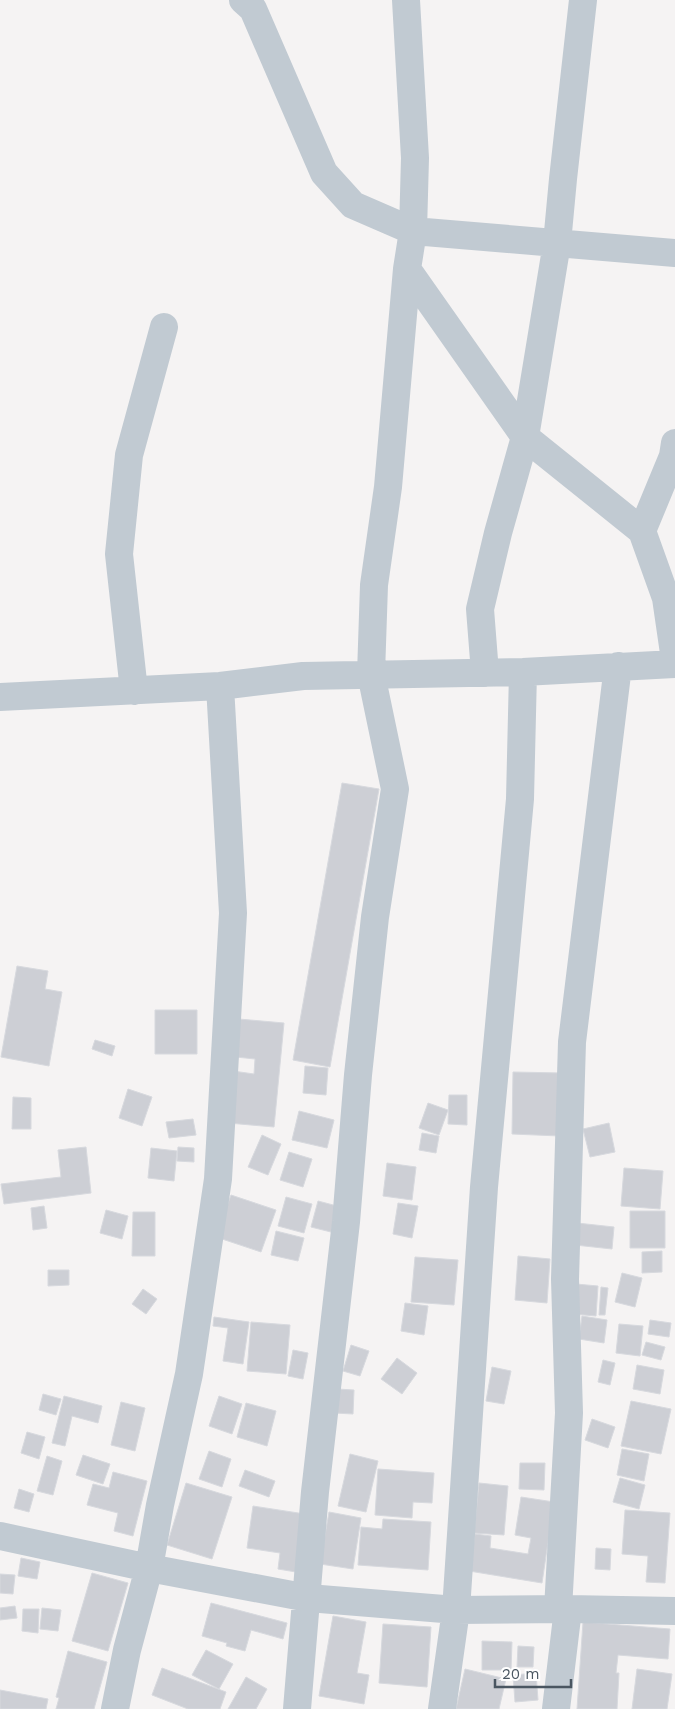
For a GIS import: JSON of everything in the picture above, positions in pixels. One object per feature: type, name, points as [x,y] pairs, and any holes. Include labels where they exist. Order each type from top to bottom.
[{"type":"street","points":[[298,1709],[315,1492],[346,1222],[359,1065],[375,917],[395,789],[371,674],[374,585],[388,487],[407,269],[413,231],[415,158],[406,0]]},
{"type":"street","points":[[485,673],[480,609],[498,533],[525,437],[557,243],[583,0]]},
{"type":"street","points":[[251,3],[324,172],[353,204],[413,231],[675,253]]},
{"type":"street","points":[[407,269],[525,437],[642,531],[666,598],[675,660]]},
{"type":"street","points":[[134,691],[119,554],[129,455],[164,327]]},
{"type":"street","points":[[642,531],[673,456],[675,443]]},
{"type":"street","points":[[0,698],[220,686],[303,676],[523,672],[675,664]]},
{"type":"street","points":[[556,1709],[563,1609],[569,1413],[565,1279],[572,1042],[618,666]]},
{"type":"street","points":[[442,1709],[456,1610],[484,1187],[520,799],[523,672]]},
{"type":"street","points":[[115,1709],[127,1650],[149,1568],[160,1505],[189,1374],[218,1179],[233,913],[220,686]]},
{"type":"street","points":[[0,1536],[149,1568],[308,1598],[456,1610],[675,1611]]},
{"type":"building","points":[[342,783],[379,789],[330,1067],[293,1060]]},
{"type":"building","points":[[17,966],[48,971],[45,989],[62,992],[49,1066],[1,1057]]},
{"type":"building","points":[[155,1010],[197,1010],[197,1054],[155,1054]]},
{"type":"building","points":[[239,1019],[284,1023],[274,1127],[228,1123],[233,1071],[254,1074],[255,1059],[236,1057]]},
{"type":"building","points":[[95,1040],[115,1046],[112,1056],[92,1049]]},
{"type":"building","points":[[305,1066],[328,1068],[326,1095],[303,1093]]},
{"type":"building","points":[[513,1072],[562,1073],[560,1136],[512,1134]]},
{"type":"building","points":[[128,1089],[152,1097],[142,1126],[119,1118]]},
{"type":"building","points":[[449,1095],[467,1095],[467,1125],[448,1124]]},
{"type":"building","points":[[13,1097],[31,1098],[31,1129],[12,1129]]},
{"type":"building","points":[[428,1103],[448,1110],[439,1135],[419,1128]]},
{"type":"building","points":[[299,1111],[334,1120],[327,1148],[292,1140]]},
{"type":"building","points":[[193,1119],[196,1135],[169,1138],[166,1122]]},
{"type":"building","points":[[609,1123],[615,1152],[590,1157],[583,1129]]},
{"type":"building","points":[[422,1133],[439,1136],[436,1153],[419,1150]]},
{"type":"building","points":[[262,1135],[281,1144],[268,1175],[248,1167]]},
{"type":"building","points":[[86,1147],[91,1193],[4,1204],[1,1184],[61,1177],[58,1150]]},
{"type":"building","points":[[178,1147],[194,1148],[194,1162],[177,1161]]},
{"type":"building","points":[[151,1148],[177,1151],[174,1181],[148,1178]]},
{"type":"building","points":[[289,1152],[312,1159],[303,1187],[280,1180]]},
{"type":"building","points":[[387,1163],[416,1167],[412,1200],[383,1196]]},
{"type":"building","points":[[624,1168],[663,1171],[660,1209],[621,1206]]},
{"type":"building","points":[[231,1195],[276,1210],[261,1252],[216,1237]]},
{"type":"building","points":[[286,1197],[312,1204],[304,1233],[278,1226]]},
{"type":"building","points":[[318,1201],[337,1206],[331,1232],[311,1227]]},
{"type":"building","points":[[398,1203],[418,1206],[412,1238],[393,1234]]},
{"type":"building","points":[[44,1206],[47,1228],[33,1230],[31,1208]]},
{"type":"building","points":[[106,1210],[128,1216],[122,1239],[100,1233]]},
{"type":"building","points":[[630,1211],[665,1211],[665,1248],[630,1248]]},
{"type":"building","points":[[133,1212],[155,1212],[155,1256],[132,1256]]},
{"type":"building","points":[[577,1223],[614,1227],[612,1249],[575,1245]]},
{"type":"building","points":[[276,1231],[304,1238],[298,1261],[271,1255]]},
{"type":"building","points":[[662,1251],[662,1272],[642,1273],[642,1252]]},
{"type":"building","points":[[518,1256],[550,1259],[547,1303],[515,1300]]},
{"type":"building","points":[[415,1257],[458,1260],[454,1305],[411,1302]]},
{"type":"building","points":[[48,1270],[69,1270],[69,1285],[48,1286]]},
{"type":"building","points":[[622,1273],[642,1278],[635,1307],[615,1302]]},
{"type":"building","points":[[576,1284],[598,1286],[596,1316],[573,1314]]},
{"type":"building","points":[[601,1287],[608,1288],[605,1315],[599,1315]]},
{"type":"building","points":[[143,1289],[157,1299],[146,1314],[132,1304]]},
{"type":"building","points":[[405,1303],[428,1306],[424,1335],[401,1331]]},
{"type":"building","points":[[582,1316],[607,1320],[604,1343],[579,1339]]},
{"type":"building","points":[[214,1317],[249,1322],[243,1364],[223,1361],[228,1328],[213,1326]]},
{"type":"building","points":[[650,1320],[671,1323],[669,1337],[648,1334]]},
{"type":"building","points":[[251,1322],[290,1325],[286,1374],[247,1371]]},
{"type":"building","points":[[619,1324],[643,1326],[640,1356],[616,1353]]},
{"type":"building","points":[[646,1342],[665,1347],[661,1360],[642,1355]]},
{"type":"building","points":[[351,1345],[369,1351],[360,1376],[343,1371]]},
{"type":"building","points":[[293,1350],[308,1353],[303,1379],[288,1376]]},
{"type":"building","points":[[397,1358],[417,1373],[402,1394],[381,1379]]},
{"type":"building","points":[[603,1360],[615,1363],[610,1385],[598,1382]]},
{"type":"building","points":[[637,1365],[664,1370],[660,1394],[633,1389]]},
{"type":"building","points":[[492,1367],[511,1371],[504,1404],[486,1401]]},
{"type":"building","points":[[337,1389],[354,1390],[353,1414],[335,1413]]},
{"type":"building","points":[[43,1394],[61,1399],[56,1415],[39,1410]]},
{"type":"building","points":[[64,1396],[102,1406],[98,1423],[72,1416],[65,1446],[52,1443]]},
{"type":"building","points":[[219,1396],[242,1404],[232,1434],[209,1426]]},
{"type":"building","points":[[631,1401],[671,1409],[661,1454],[621,1446]]},
{"type":"building","points":[[121,1402],[145,1408],[135,1451],[111,1445]]},
{"type":"building","points":[[246,1403],[276,1411],[267,1446],[237,1437]]},
{"type":"building","points":[[592,1419],[615,1427],[608,1448],[585,1440]]},
{"type":"building","points":[[27,1432],[45,1437],[39,1459],[21,1453]]},
{"type":"building","points":[[622,1449],[649,1454],[644,1481],[617,1475]]},
{"type":"building","points":[[209,1451],[231,1459],[222,1487],[199,1479]]},
{"type":"building","points":[[350,1454],[378,1461],[366,1512],[338,1506]]},
{"type":"building","points":[[83,1455],[110,1464],[103,1484],[76,1475]]},
{"type":"building","points":[[47,1456],[62,1461],[53,1495],[37,1491]]},
{"type":"building","points":[[520,1463],[545,1463],[544,1490],[519,1489]]},
{"type":"building","points":[[378,1469],[434,1473],[432,1503],[413,1502],[412,1518],[375,1515]]},
{"type":"building","points":[[245,1470],[275,1481],[269,1497],[239,1486]]},
{"type":"building","points":[[113,1472],[147,1481],[133,1536],[114,1531],[118,1513],[87,1505],[93,1484],[109,1488]]},
{"type":"building","points":[[620,1478],[645,1485],[639,1509],[613,1502]]},
{"type":"building","points":[[186,1483],[232,1497],[212,1559],[167,1545]]},
{"type":"building","points":[[479,1483],[508,1486],[504,1535],[474,1533]]},
{"type":"building","points":[[19,1489],[34,1494],[29,1512],[14,1508]]},
{"type":"building","points":[[521,1497],[554,1502],[542,1583],[469,1571],[475,1534],[491,1536],[490,1548],[528,1554],[531,1538],[515,1535]]},
{"type":"building","points":[[253,1506],[305,1514],[296,1572],[278,1569],[280,1553],[247,1548]]},
{"type":"building","points":[[625,1510],[670,1513],[665,1583],[646,1582],[648,1556],[622,1554]]},
{"type":"building","points":[[329,1512],[361,1518],[353,1569],[320,1564]]},
{"type":"building","points":[[383,1519],[431,1522],[428,1570],[358,1565],[361,1527],[382,1529]]},
{"type":"building","points":[[596,1548],[611,1549],[610,1570],[595,1569]]},
{"type":"building","points":[[21,1558],[40,1562],[37,1579],[18,1576]]},
{"type":"building","points":[[92,1573],[128,1583],[108,1651],[72,1641]]},
{"type":"building","points":[[0,1574],[15,1575],[13,1594],[0,1593]]},
{"type":"building","points":[[211,1603],[287,1623],[283,1639],[251,1630],[245,1651],[226,1646],[227,1643],[202,1636]]},
{"type":"building","points":[[15,1606],[17,1618],[0,1620],[0,1608]]},
{"type":"building","points":[[42,1608],[61,1610],[58,1631],[40,1629]]},
{"type":"building","points":[[23,1609],[39,1609],[38,1633],[22,1631]]},
{"type":"building","points":[[333,1616],[366,1622],[357,1673],[369,1675],[364,1704],[319,1696]]},
{"type":"building","points":[[583,1622],[670,1629],[668,1659],[618,1655],[616,1673],[619,1673],[617,1709],[577,1709]]},
{"type":"building","points":[[383,1624],[431,1627],[427,1687],[379,1683]]},
{"type":"building","points":[[482,1641],[512,1642],[511,1670],[482,1670]]},
{"type":"building","points":[[518,1646],[534,1647],[533,1667],[517,1667]]},
{"type":"building","points":[[206,1650],[233,1664],[219,1689],[192,1675]]},
{"type":"building","points":[[68,1651],[107,1662],[94,1709],[56,1709],[59,1698],[56,1697]]},
{"type":"building","points":[[162,1668],[226,1692],[220,1709],[188,1709],[152,1695]]},
{"type":"building","points":[[465,1669],[506,1679],[499,1709],[456,1709]]},
{"type":"building","points":[[637,1669],[672,1674],[667,1709],[632,1709]]},
{"type":"building","points":[[536,1673],[538,1700],[515,1702],[513,1675]]},
{"type":"building","points":[[246,1677],[267,1689],[256,1709],[228,1709]]},
{"type":"building","points":[[0,1690],[48,1699],[46,1709],[0,1709]]}]
